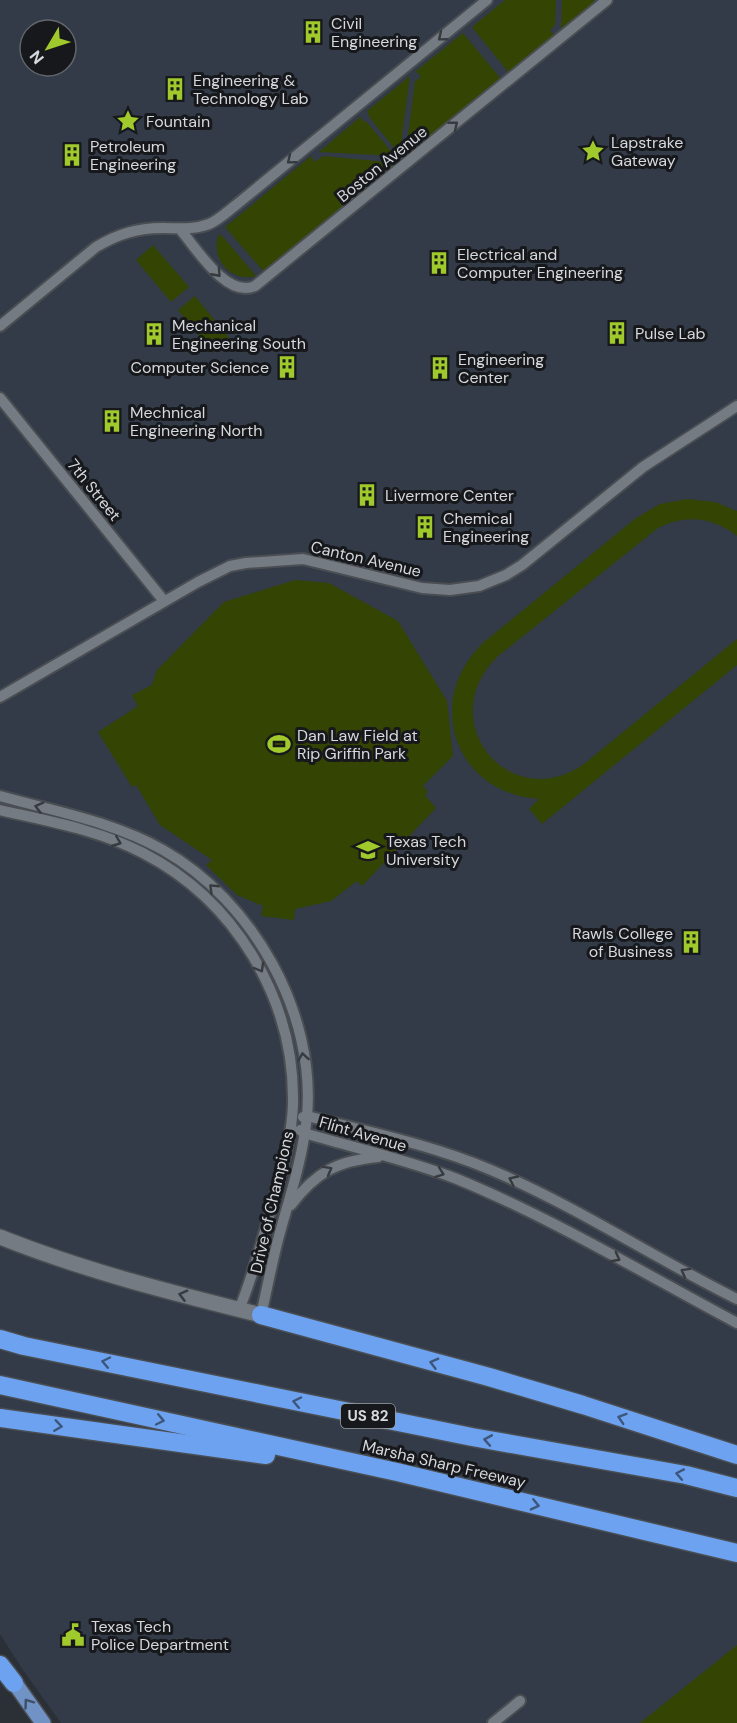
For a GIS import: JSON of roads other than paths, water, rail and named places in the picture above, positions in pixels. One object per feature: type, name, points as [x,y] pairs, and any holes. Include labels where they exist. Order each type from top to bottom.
[{"type":"highway","points":[[261,1315],[500,1380],[737,1455]]},
{"type":"highway","name":"Marsha Sharp Freeway","points":[[0,1339],[24,1346],[472,1437],[686,1474],[737,1488]]},
{"type":"highway","name":"Marsha Sharp Freeway","points":[[0,1385],[397,1473],[737,1553]]},
{"type":"highway","points":[[0,1418],[397,1473]]},
{"type":"highway","points":[[0,1665],[14,1683]]},
{"type":"main road","points":[[0,1237],[75,1265],[261,1315]]},
{"type":"main road","points":[[0,1659],[43,1723]]},
{"type":"street","points":[[0,326],[96,247],[112,237],[143,228],[180,229],[210,224],[487,0]]},
{"type":"street","name":"Boston Avenue","points":[[180,229],[225,281],[242,289],[255,286],[607,0]]},
{"type":"street","name":"7th Street","points":[[0,398],[165,601]]},
{"type":"street","name":"Canton Avenue","points":[[0,697],[230,566],[284,559],[303,559],[405,586],[422,588],[463,589],[492,581],[522,565],[643,467],[737,406]]},
{"type":"street","name":"Drive of Champions","points":[[0,796],[104,825],[163,850],[210,885],[233,908],[262,945],[287,996],[297,1026],[303,1055],[307,1116],[301,1156],[261,1315]]},
{"type":"street","name":"Drive of Champions","points":[[0,810],[100,836],[143,853],[182,877],[212,903],[245,944],[267,981],[278,1006],[288,1043],[291,1066],[291,1122],[276,1189],[248,1287],[239,1310]]},
{"type":"street","name":"Flint Avenue","points":[[737,1299],[549,1197],[492,1170],[438,1150],[307,1116],[291,1122],[304,1133],[457,1179],[542,1218],[737,1323]]},
{"type":"street","points":[[287,1210],[309,1183],[329,1168],[349,1161],[385,1156]]},
{"type":"street","points":[[493,1723],[520,1701],[507,1723]]},
{"type":"place","name":"Civil Engineering","points":[[313,32]]},
{"type":"place","name":"Engineering & Technology Lab","points":[[175,89]]},
{"type":"place","name":"Fountain","points":[[128,121]]},
{"type":"place","name":"Lapstrake Gateway","points":[[593,151]]},
{"type":"place","name":"Petroleum Engineering","points":[[72,155]]},
{"type":"place","name":"Electrical and Computer Engineering","points":[[439,263]]},
{"type":"place","name":"Pulse Lab","points":[[617,333]]},
{"type":"place","name":"Mechanical Engineering South","points":[[154,334]]},
{"type":"place","name":"Computer Science","points":[[287,367]]},
{"type":"place","name":"Engineering Center","points":[[440,368]]},
{"type":"place","name":"Mechnical Engineering North","points":[[112,421]]},
{"type":"place","name":"Livermore Center","points":[[367,495]]},
{"type":"place","name":"Chemical Engineering","points":[[425,527]]},
{"type":"place","name":"Dan Law Field at Rip Griffin Park","points":[[279,744]]},
{"type":"place","name":"Texas Tech University","points":[[368,850]]},
{"type":"place","name":"Rawls College of Business","points":[[691,942]]},
{"type":"place","name":"Texas Tech Police Department","points":[[73,1635]]}]
